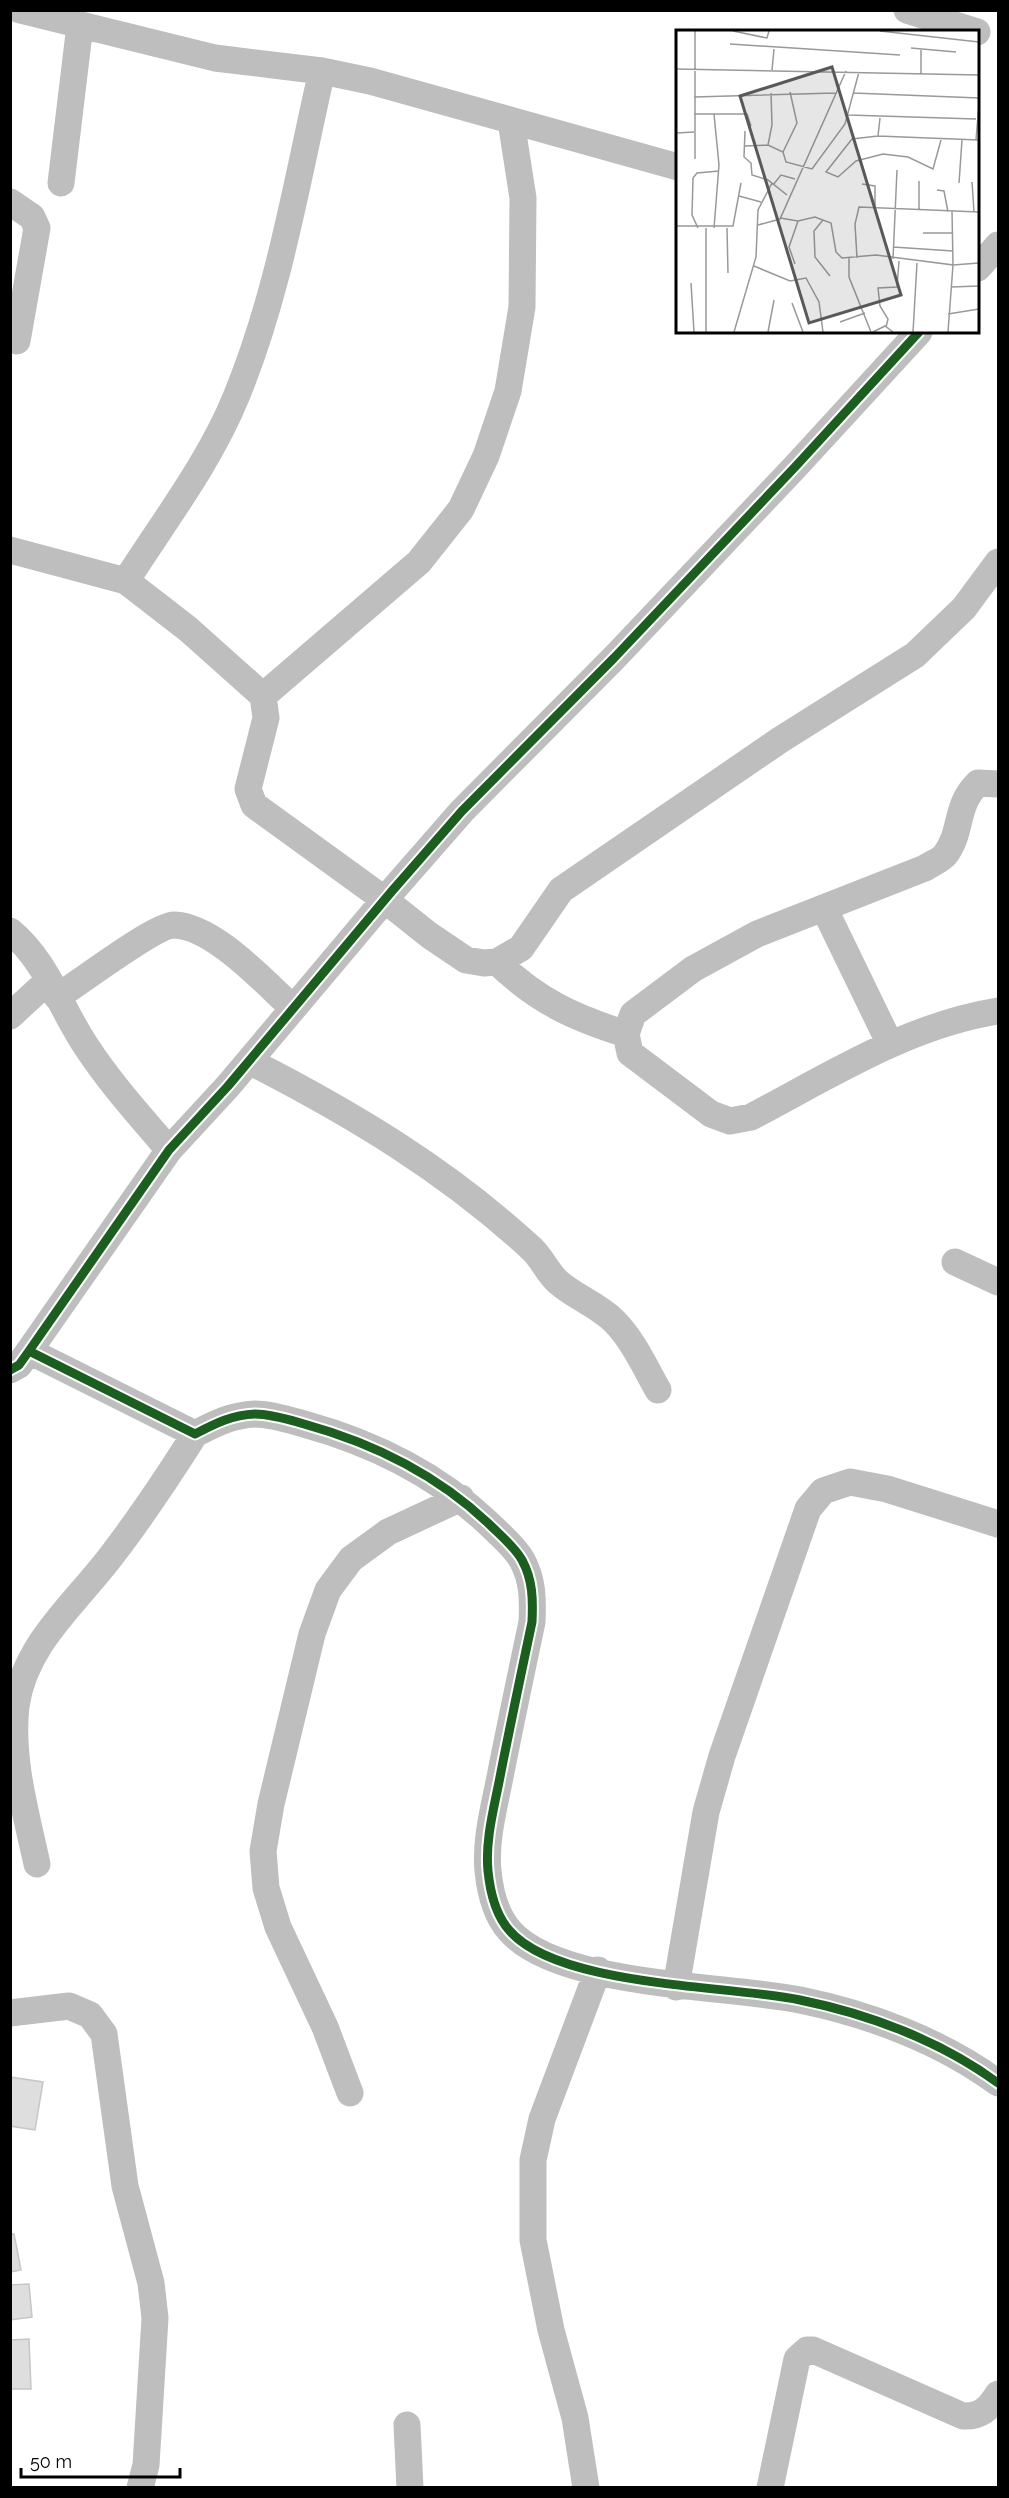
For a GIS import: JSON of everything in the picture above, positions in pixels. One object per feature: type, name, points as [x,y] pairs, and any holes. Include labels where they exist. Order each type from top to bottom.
[{"type":"street","points":[[20,10],[214,58],[322,71],[676,166]]},
{"type":"street","points":[[907,10],[971,30]]},
{"type":"street","points":[[61,183],[80,25]]},
{"type":"street","points":[[979,33],[999,38]]},
{"type":"street","points":[[126,581],[211,449],[236,397],[277,271],[322,71]]},
{"type":"street","points":[[263,696],[419,562],[461,509],[486,456],[508,391],[522,307],[524,198],[511,121]]},
{"type":"street","points":[[10,202],[32,217],[37,228],[17,341]]},
{"type":"street","points":[[979,267],[999,245]]},
{"type":"street","points":[[10,1370],[19,1365],[170,1150],[462,811],[622,650],[918,333]]},
{"type":"street","points":[[10,550],[126,581],[188,629],[263,696],[266,718],[248,789],[254,805],[385,900],[429,935],[466,960],[484,963],[497,962],[521,948],[561,890],[780,740],[915,655],[964,608],[999,562]]},
{"type":"street","points":[[999,784],[978,783],[966,795],[954,837],[945,856],[926,868],[757,934],[693,969],[633,1014],[626,1034],[630,1053],[711,1114],[729,1121],[752,1117],[890,1044],[962,1016],[999,1011]]},
{"type":"street","points":[[824,908],[890,1044]]},
{"type":"street","points":[[10,1016],[52,989],[147,935],[173,925],[200,932],[229,952],[293,1008]]},
{"type":"street","points":[[10,931],[35,959],[108,1078],[170,1150]]},
{"type":"street","points":[[497,962],[538,998],[587,1022],[626,1034]]},
{"type":"street","points":[[249,1061],[330,1103],[401,1146],[462,1191],[534,1251],[557,1282],[614,1320],[630,1341],[658,1390]]},
{"type":"street","points":[[955,1262],[999,1282]]},
{"type":"street","points":[[29,1351],[195,1434]]},
{"type":"street","points":[[37,1864],[18,1774],[15,1742],[16,1706],[24,1671],[42,1638],[111,1557],[195,1434],[228,1417],[258,1414],[294,1421],[335,1433],[379,1450],[416,1468],[461,1498],[501,1535],[522,1560],[533,1588],[532,1622],[489,1833],[488,1870],[494,1901],[509,1930],[529,1946],[558,1961],[676,1987],[756,1991],[803,2000],[872,2020],[931,2043],[999,2083]]},
{"type":"street","points":[[676,1987],[706,1812],[719,1767],[808,1509],[823,1491],[850,1482],[888,1489],[999,1524]]},
{"type":"street","points":[[350,2093],[325,2027],[279,1927],[266,1888],[263,1851],[271,1804],[312,1634],[328,1590],[351,1559],[388,1532],[461,1498]]},
{"type":"street","points":[[586,2487],[575,2418],[551,2331],[532,2240],[533,2160],[542,2119],[598,1970]]},
{"type":"street","points":[[10,2013],[69,2006],[90,2015],[104,2034],[125,2186],[151,2283],[155,2318],[146,2465],[141,2487]]},
{"type":"street","points":[[770,2487],[797,2359],[807,2350],[813,2350],[963,2416],[975,2416],[981,2413],[999,2394]]},
{"type":"street","points":[[407,2425],[410,2487]]},
{"type":"building","points":[[10,2077],[43,2082],[35,2130],[10,2126]]},
{"type":"building","points":[[10,2234],[14,2234],[21,2270],[10,2272]]},
{"type":"building","points":[[29,2284],[32,2317],[10,2320],[10,2285]]},
{"type":"building","points":[[29,2339],[31,2389],[10,2389],[10,2340]]},
{"type":"cycle path","points":[[10,1370],[19,1365],[169,1150],[228,1086],[462,811],[614,658],[918,333]]},
{"type":"cycle path","points":[[29,1351],[195,1434],[224,1420],[255,1414],[287,1419],[355,1441],[425,1475],[468,1505],[515,1550],[526,1568],[530,1583],[532,1622],[493,1812],[487,1859],[492,1895],[497,1910],[509,1930],[532,1949],[565,1963],[603,1973],[646,1981],[769,1995],[852,2013],[928,2042],[953,2054],[998,2083]]}]
